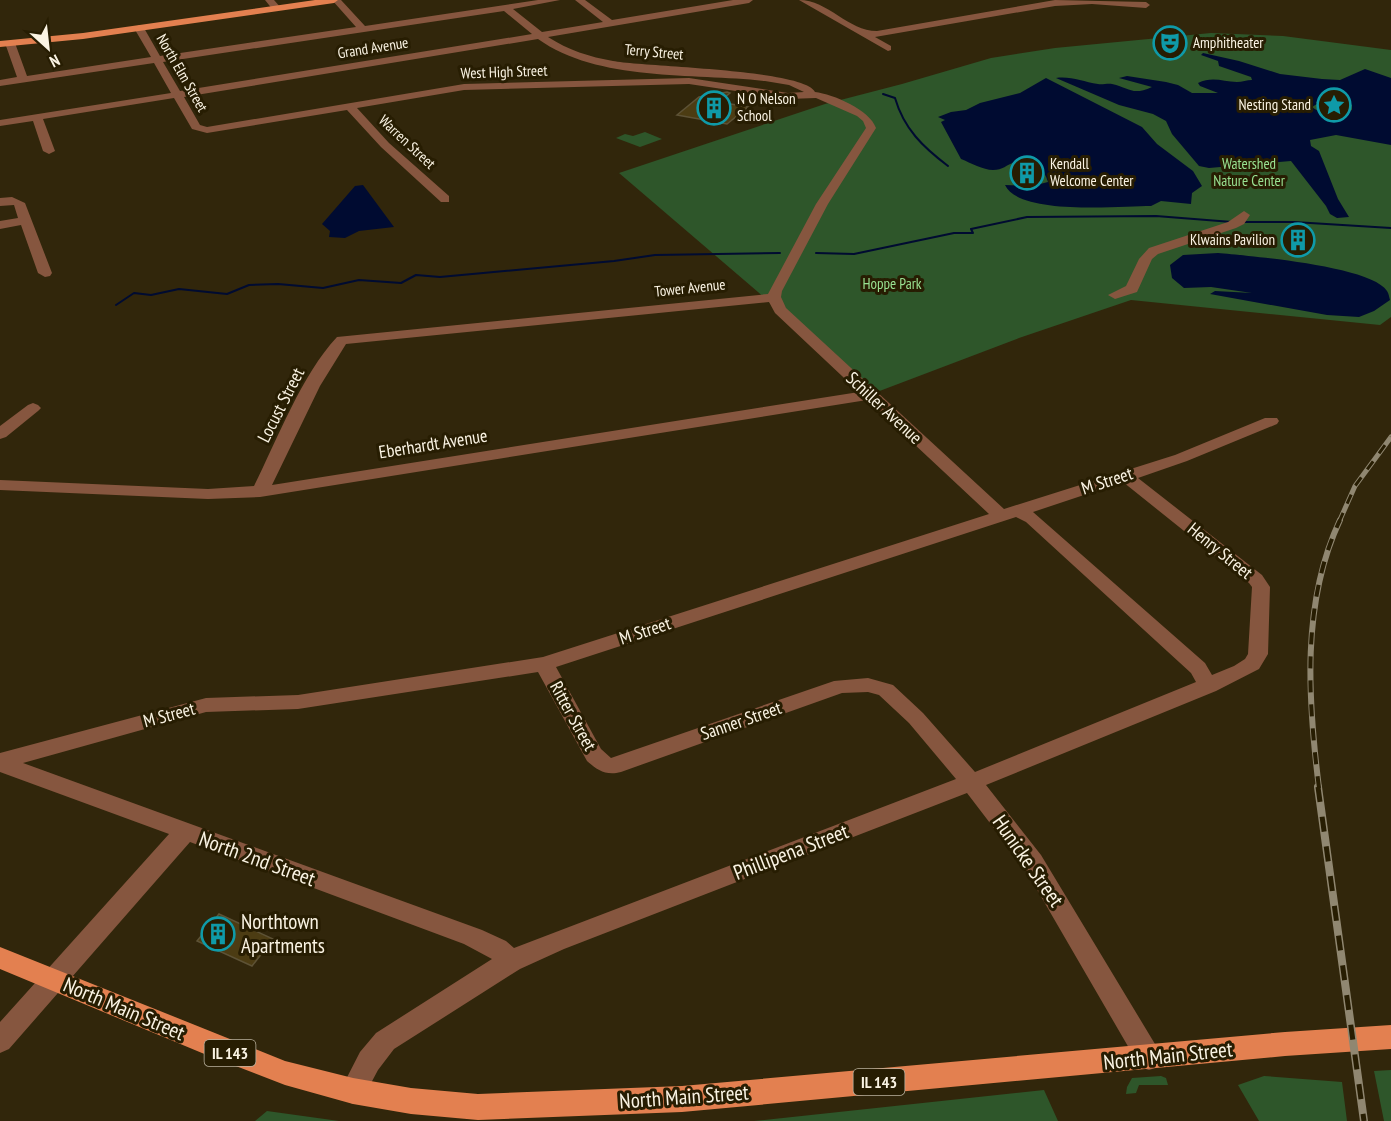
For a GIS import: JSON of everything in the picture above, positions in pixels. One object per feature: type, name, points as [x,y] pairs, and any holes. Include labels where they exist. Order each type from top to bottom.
[{"type":"main road","points":[[5,43],[139,28],[335,0]]},
{"type":"main road","name":"North Main Street","points":[[0,957],[285,1074],[353,1091],[411,1101],[478,1107],[681,1099],[1285,1044],[1391,1037]]},
{"type":"street","points":[[269,0],[276,8]]},
{"type":"street","points":[[335,0],[364,30]]},
{"type":"street","points":[[0,83],[556,0]]},
{"type":"street","points":[[579,0],[610,23]]},
{"type":"street","name":"Grand Avenue","points":[[0,123],[749,0]]},
{"type":"street","points":[[803,0],[888,48]]},
{"type":"street","points":[[865,34],[877,34],[1055,3],[1092,1],[1146,5]]},
{"type":"street","name":"Terry Street","points":[[506,8],[539,35],[563,50],[587,59],[761,78],[791,83],[809,90],[810,94]]},
{"type":"street","name":"North Elm Street","points":[[139,28],[196,127],[202,129]]},
{"type":"street","points":[[5,43],[23,79]]},
{"type":"street","name":"West High Street","points":[[202,129],[218,129],[464,87],[685,81],[788,96],[810,94]]},
{"type":"street","points":[[774,297],[775,291],[822,204],[871,128],[868,120],[856,111],[810,94]]},
{"type":"street","name":"Warren Street","points":[[349,106],[385,145],[445,199]]},
{"type":"street","points":[[37,117],[49,151]]},
{"type":"street","points":[[0,202],[16,201],[27,220],[45,273]]},
{"type":"street","points":[[1114,295],[1132,289],[1148,255],[1154,251],[1232,225],[1240,221],[1244,215]]},
{"type":"street","points":[[0,225],[27,220]]},
{"type":"street","name":"Tower Avenue","points":[[342,340],[774,297]]},
{"type":"street","name":"Schiller Avenue","points":[[774,297],[779,308],[869,395],[1008,513],[1032,518],[1198,668],[1209,686]]},
{"type":"street","name":"Locust Street","points":[[260,492],[334,345],[342,340]]},
{"type":"street","name":"Eberhardt Avenue","points":[[0,485],[208,494],[260,492],[869,395]]},
{"type":"street","points":[[0,434],[33,408]]},
{"type":"street","name":"M Street","points":[[0,762],[206,705],[298,702],[544,664],[1181,458],[1271,421]]},
{"type":"street","name":"Henry Street","points":[[1124,475],[1256,579],[1261,587],[1258,654]]},
{"type":"street","name":"Phillipena Street","points":[[353,1091],[369,1061],[385,1041],[459,992],[512,961],[555,942],[972,783],[1209,686],[1252,664],[1258,654]]},
{"type":"street","name":"Ritter Street","points":[[544,664],[594,755],[605,765]]},
{"type":"street","name":"Sanner Street","points":[[605,765],[614,766],[842,686],[850,684],[879,686]]},
{"type":"street","name":"Hunicke Street","points":[[879,686],[905,707],[972,783],[1033,862],[1149,1058]]},
{"type":"street","name":"North 2nd Street","points":[[0,762],[184,833],[473,937],[497,948],[512,961]]},
{"type":"street","points":[[0,1041],[184,833]]},
{"type":"green space","name":"Watershed Nature Center","points":[[1211,33],[1283,36],[1391,50],[1391,317],[1380,325],[1131,300],[1019,338],[869,395],[758,292],[619,173],[825,104],[991,58],[1055,48]]},
{"type":"green space","points":[[645,132],[662,139],[640,147],[616,138],[625,134],[633,136]]},
{"type":"green space","points":[[1391,1070],[1391,1121],[1384,1121],[1374,1071]]},
{"type":"green space","points":[[1161,1076],[1166,1078],[1168,1085],[1139,1085],[1136,1093],[1126,1094],[1132,1078]]},
{"type":"green space","points":[[1264,1076],[1342,1082],[1347,1121],[1259,1121],[1238,1085]]},
{"type":"green space","points":[[1044,1090],[1058,1121],[754,1121]]},
{"type":"green space","points":[[267,1111],[339,1121],[255,1121]]},
{"type":"water","points":[[1203,53],[1239,61],[1280,74],[1340,80],[1365,69],[1391,78],[1391,145],[1336,135],[1310,140],[1311,146],[1319,151],[1338,199],[1349,217],[1337,218],[1330,214],[1291,161],[1209,168],[1199,166],[1172,134],[1166,121],[1153,114],[1119,105],[1056,78],[1112,84],[1135,91],[1152,87],[1119,78],[1127,76],[1178,85],[1192,93],[1218,93],[1200,86],[1198,83],[1203,81],[1252,80],[1251,77],[1219,66],[1218,61],[1201,55]],"holes":[[[1334,99],[1352,105],[1352,110],[1337,114],[1326,114],[1312,107],[1317,104],[1316,102]]]},
{"type":"water","points":[[1046,78],[1142,127],[1157,144],[1193,171],[1202,186],[1192,193],[1191,204],[1161,201],[1151,206],[1095,208],[1049,205],[1014,195],[1005,185],[1032,186],[1048,182],[1036,165],[1021,161],[989,170],[961,159],[941,122],[945,120],[938,117],[1020,93]]},
{"type":"water","points":[[363,185],[394,227],[359,231],[345,238],[329,237],[330,231],[322,224],[355,186]]},
{"type":"water","points":[[1218,253],[1308,264],[1358,275],[1376,282],[1387,291],[1390,300],[1374,311],[1359,317],[1327,315],[1210,294],[1215,291],[1252,293],[1211,287],[1184,288],[1172,278],[1170,265],[1183,255]]},
{"type":"building","name":"N O Nelson School","points":[[730,93],[719,102],[748,107],[727,124],[677,115],[699,97]]},
{"type":"building","points":[[219,914],[273,939],[252,966],[197,941]]},
{"type":"waterway","points":[[883,94],[895,98],[904,119],[915,136],[948,166]]},
{"type":"waterway","points":[[816,253],[854,254],[954,233],[973,233],[971,229],[1027,217],[1156,216],[1232,222]]},
{"type":"waterway","points":[[1242,222],[1294,222],[1391,228]]},
{"type":"waterway","points":[[116,305],[134,293],[151,295],[179,289],[227,294],[249,285],[278,284],[323,288],[359,280],[401,283],[416,275],[440,277],[655,255],[780,253]]},
{"type":"railway","points":[[1339,522],[1355,486],[1391,437]]},
{"type":"railway","points":[[1319,788],[1312,721],[1313,618],[1327,552],[1340,520]]},
{"type":"railway","points":[[1318,787],[1364,1121]]},
{"type":"place","name":"Amphitheater","points":[[1170,43]]},
{"type":"place","name":"Nesting Stand","points":[[1334,105]]},
{"type":"place","name":"N O Nelson School","points":[[714,108]]},
{"type":"place","name":"Kendall Welcome Center","points":[[1027,173]]},
{"type":"place","name":"Klwains Pavilion","points":[[1298,240]]},
{"type":"place","name":"Northtown Apartments","points":[[218,934]]},
{"type":"park label","name":"Hoppe Park","points":[[892,284]]}]
